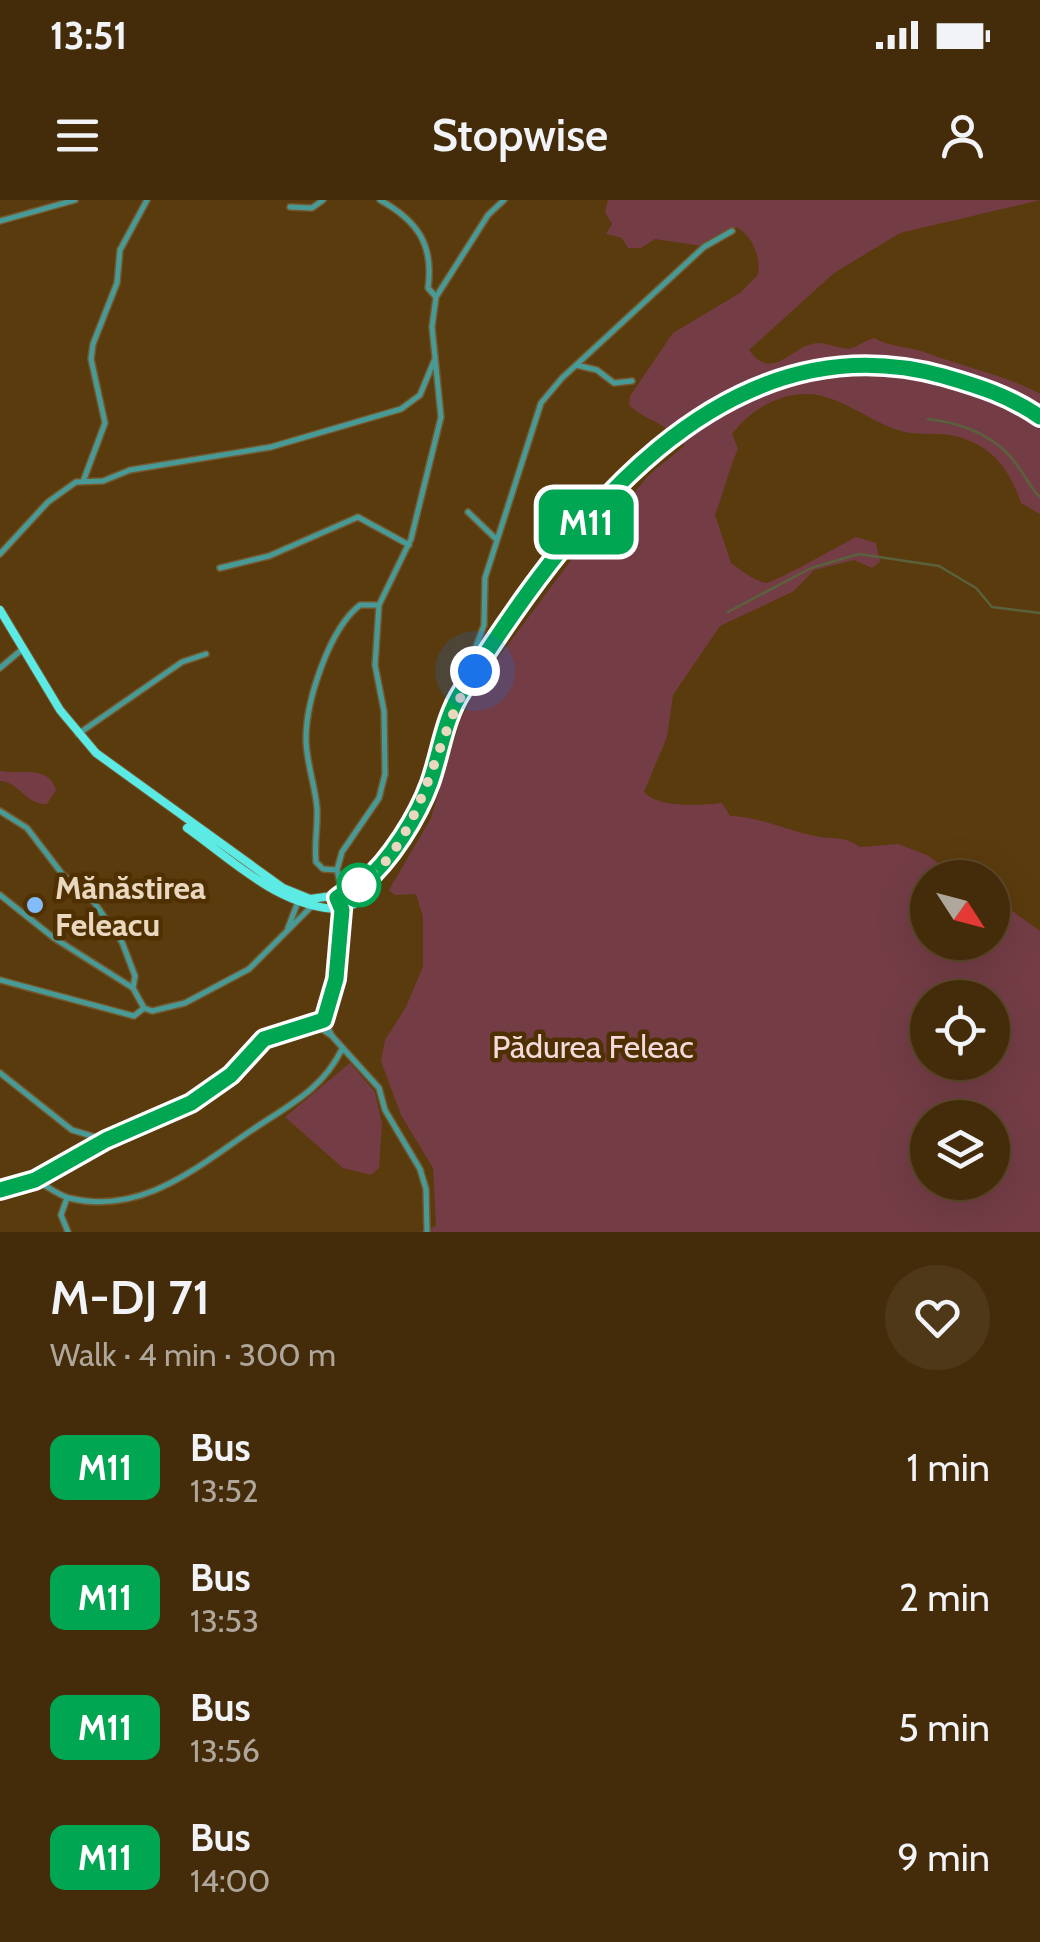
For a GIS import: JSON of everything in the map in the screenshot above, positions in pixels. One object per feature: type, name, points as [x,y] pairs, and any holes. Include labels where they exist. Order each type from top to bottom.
[{"type":"main road","points":[[0,620],[56,712],[94,758],[294,903],[341,909],[354,904],[397,854],[422,812],[450,716],[475,671],[540,578],[626,479],[674,435],[729,400],[804,371],[867,363],[928,372],[1005,396],[1040,417]]},
{"type":"main road","points":[[0,610],[78,734],[118,772],[275,883],[303,898],[342,894],[383,861],[428,788]]},
{"type":"main road","points":[[342,894],[354,904]]},
{"type":"main road","points":[[341,909],[342,894]]},
{"type":"street","points":[[0,221],[75,200]]},
{"type":"street","points":[[84,480],[105,424],[91,359],[93,344],[117,283],[120,250],[148,200]]},
{"type":"street","points":[[290,207],[312,208],[323,200]]},
{"type":"street","points":[[380,200],[403,214],[428,248],[428,288],[436,297]]},
{"type":"street","points":[[342,894],[337,870],[342,852],[379,798],[385,774],[384,711],[375,665],[379,605],[409,544],[441,416],[432,327],[436,297],[488,215],[504,200]]},
{"type":"street","points":[[475,671],[472,655],[484,625],[485,578],[536,414],[576,365],[704,247],[732,231]]},
{"type":"street","points":[[0,554],[48,502],[84,480],[103,482],[130,470],[270,447],[401,409],[420,395],[435,358]]},
{"type":"street","points":[[576,365],[598,370],[614,384],[632,381]]},
{"type":"street","points":[[468,512],[493,532],[496,542]]},
{"type":"street","points":[[220,568],[268,556],[358,518],[409,544]]},
{"type":"street","points":[[337,870],[323,869],[316,862],[318,829],[308,757],[308,724],[326,654],[344,622],[360,605],[379,605]]},
{"type":"street","points":[[0,668],[19,652]]},
{"type":"street","points":[[78,734],[182,662],[206,654]]},
{"type":"street","points":[[0,811],[27,828],[63,875],[89,895],[130,958],[133,988],[144,1008]]},
{"type":"street","points":[[0,895],[54,938],[133,988]]},
{"type":"street","points":[[288,928],[294,903],[303,898]]},
{"type":"street","points":[[0,980],[134,1016],[144,1008],[161,1010],[184,1003],[249,969],[310,908]]},
{"type":"street","points":[[341,909],[335,991],[324,1020],[342,1049],[379,1088],[385,1110],[420,1169],[426,1188],[427,1232]]},
{"type":"street","points":[[0,1190],[35,1180],[106,1140],[214,1090],[264,1039],[324,1020]]},
{"type":"street","points":[[314,1024],[332,1036]]},
{"type":"street","points":[[35,1180],[67,1198],[132,1197],[166,1188],[205,1167],[326,1079],[342,1049]]},
{"type":"street","points":[[0,1073],[63,1125],[86,1137],[106,1140]]},
{"type":"street","points":[[67,1198],[62,1215],[68,1232]]},
{"type":"green space","name":"Pădurea Feleac","points":[[608,200],[1040,200],[900,233],[834,273],[749,350],[757,359],[774,363],[812,344],[847,349],[874,338],[998,376],[1040,394],[1040,514],[1021,503],[998,460],[968,440],[901,431],[843,403],[814,394],[781,398],[754,412],[732,434],[738,449],[715,515],[731,563],[752,578],[771,582],[856,537],[876,543],[880,562],[872,568],[854,560],[814,570],[794,591],[720,626],[673,695],[667,737],[644,792],[670,803],[722,803],[730,816],[843,839],[860,847],[898,844],[927,855],[934,860],[910,860],[910,960],[1010,960],[1010,909],[1040,931],[1040,1232],[419,1232],[436,1226],[433,1168],[401,1115],[381,1061],[385,1040],[406,1007],[423,967],[423,917],[416,894],[395,895],[389,890],[431,818],[460,721],[477,686],[575,555],[601,532],[649,475],[684,446],[672,432],[629,405],[630,396],[673,333],[740,293],[758,275],[755,248],[737,227],[702,246],[655,239],[641,248],[628,248],[622,238],[606,234],[612,224],[605,212]]},
{"type":"green space","points":[[0,771],[41,774],[56,790],[47,804],[40,803],[0,781]]},
{"type":"green space","points":[[350,1063],[375,1092],[382,1124],[379,1168],[371,1175],[343,1168],[285,1117]]},
{"type":"waterway","points":[[928,419],[965,427],[988,438],[1008,455],[1040,497]]},
{"type":"waterway","points":[[728,612],[811,568],[859,554],[939,566],[976,588],[992,607],[1040,613]]},
{"type":"bus line","name":"M11","points":[[0,1190],[35,1180],[78,1160],[106,1140],[191,1103],[214,1090],[264,1039],[282,1030],[324,1020],[331,1008],[336,979],[342,910],[337,898],[364,882],[397,842],[428,788],[455,703],[540,578],[626,479],[674,435],[729,400],[781,377],[823,367],[867,363],[928,372],[973,385],[1005,396],[1040,417]]},
{"type":"place","name":"Mănăstirea Feleacu","points":[[35,905]]},
{"type":"route","points":[[359,885],[397,842],[428,788],[455,703],[475,671]]}]
